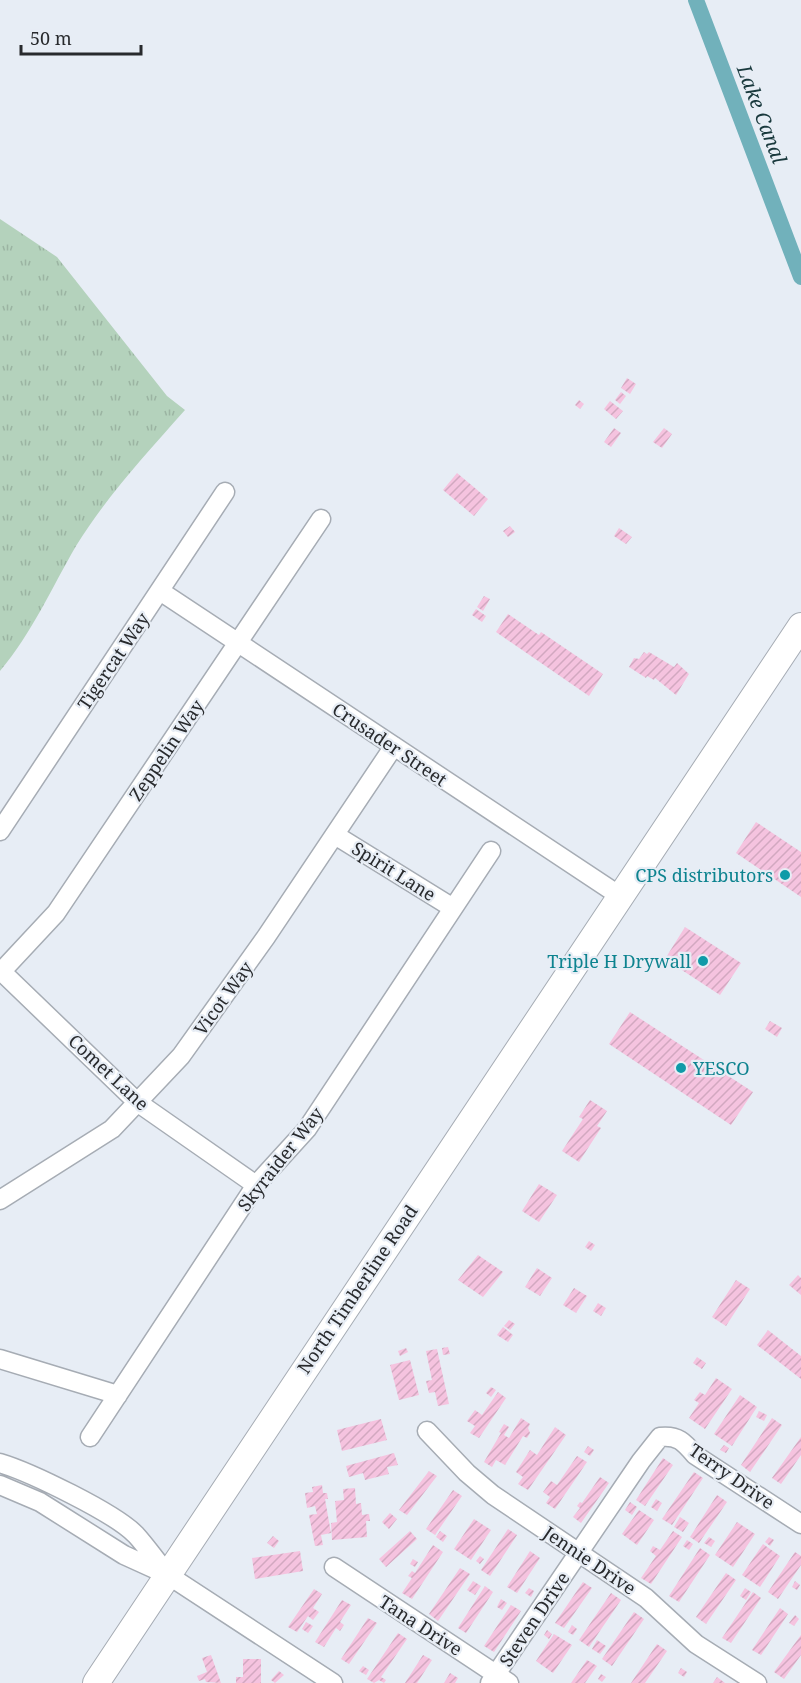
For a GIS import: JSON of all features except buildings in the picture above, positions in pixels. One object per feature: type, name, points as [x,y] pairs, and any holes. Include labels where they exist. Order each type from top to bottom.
[{"type":"main road","name":"North Timberline Road","points":[[96,1683],[801,626]]},
{"type":"street","name":"Tigercat Way","points":[[0,831],[225,492]]},
{"type":"street","name":"Zeppelin Way","points":[[1,971],[56,913],[321,519]]},
{"type":"street","name":"Crusader Street","points":[[160,591],[620,896]]},
{"type":"street","name":"Vicot Way","points":[[0,1200],[112,1129],[181,1056],[266,937],[394,746]]},
{"type":"street","name":"Spirit Lane","points":[[335,835],[453,908]]},
{"type":"street","name":"Skyraider Way","points":[[90,1437],[256,1185],[307,1130],[491,851]]},
{"type":"street","name":"Comet Lane","points":[[1,971],[137,1102],[256,1185]]},
{"type":"street","points":[[0,1359],[118,1395]]},
{"type":"street","name":"Jennie Drive","points":[[427,1431],[493,1495],[646,1598],[696,1644],[757,1683]]},
{"type":"street","name":"Terry Drive","points":[[660,1437],[672,1436],[682,1440],[695,1455],[801,1524]]},
{"type":"street","name":"Steven Drive","points":[[498,1680],[579,1553],[660,1437]]},
{"type":"street","points":[[0,1463],[18,1468],[58,1488],[134,1533],[168,1575]]},
{"type":"street","points":[[0,1485],[40,1502],[124,1555],[168,1575],[333,1683]]},
{"type":"street","name":"Tana Drive","points":[[334,1567],[498,1680]]},
{"type":"green space","points":[[0,219],[57,257],[167,396],[185,410],[127,476],[88,528],[32,626],[0,671]]},
{"type":"waterway","name":"Lake Canal","points":[[696,0],[801,277]]},
{"type":"place","name":"CPS distributors","points":[[785,875]]},
{"type":"place","name":"Triple H Drywall","points":[[703,961]]},
{"type":"place","name":"YESCO","points":[[681,1068]]}]
